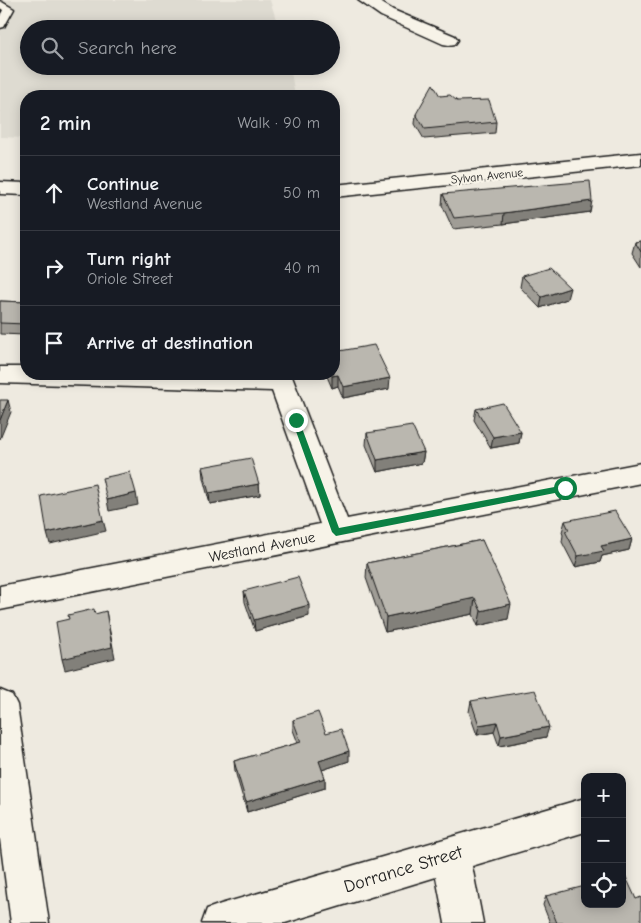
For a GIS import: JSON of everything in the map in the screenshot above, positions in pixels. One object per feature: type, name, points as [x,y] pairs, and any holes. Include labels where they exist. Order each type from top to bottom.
[{"type":"street","points":[[366,0],[387,13],[449,40]]},
{"type":"street","name":"Sylvan Avenue","points":[[340,190],[641,159]]},
{"type":"street","points":[[0,188],[20,189]]},
{"type":"street","points":[[0,375],[20,375]]},
{"type":"street","points":[[281,380],[336,532]]},
{"type":"street","name":"Westland Avenue","points":[[0,598],[641,473]]},
{"type":"street","points":[[0,705],[30,923]]},
{"type":"street","name":"Dorrance Street","points":[[221,923],[581,816]]},
{"type":"street","points":[[451,855],[464,923]]},
{"type":"lane","points":[[0,4],[9,9],[0,25]]},
{"type":"shaded area","points":[[0,0],[270,0],[276,20],[20,20],[20,75],[292,75],[294,90],[20,90],[20,138],[0,137]]},
{"type":"building","points":[[433,84],[440,96],[450,95],[457,101],[489,100],[496,122],[425,129],[416,114]]},
{"type":"building","points":[[590,181],[592,201],[454,218],[443,194]]},
{"type":"building","points":[[641,241],[641,252],[635,242]]},
{"type":"building","points":[[549,268],[570,288],[542,297],[522,276]]},
{"type":"building","points":[[0,301],[20,302],[20,324],[0,323]]},
{"type":"building","points":[[374,345],[390,378],[343,387],[340,380],[340,351]]},
{"type":"building","points":[[0,400],[8,400],[0,420]]},
{"type":"building","points":[[503,403],[521,432],[493,437],[476,409]]},
{"type":"building","points":[[412,426],[424,452],[377,460],[367,433]]},
{"type":"building","points":[[251,458],[259,484],[209,493],[202,467]]},
{"type":"building","points":[[130,472],[136,493],[107,500],[102,478]]},
{"type":"building","points":[[95,484],[103,520],[47,533],[41,496]]},
{"type":"building","points":[[615,511],[632,539],[601,546],[604,551],[578,556],[565,531],[569,530],[565,521]]},
{"type":"building","points":[[482,540],[511,604],[481,611],[475,598],[386,617],[367,563]]},
{"type":"building","points":[[298,577],[309,605],[254,620],[244,591]]},
{"type":"building","points":[[94,609],[95,614],[106,611],[112,647],[62,659],[56,622],[69,619],[68,615]]},
{"type":"building","points":[[535,690],[549,727],[501,736],[497,722],[479,725],[471,701]]},
{"type":"building","points":[[318,712],[326,733],[341,729],[349,751],[319,761],[325,778],[246,802],[234,761],[301,742],[293,720]]},
{"type":"building","points":[[626,877],[636,899],[641,897],[641,923],[557,923],[546,896],[581,887],[581,908],[626,908]]},
{"type":"route","points":[[296,420],[336,532],[565,488]]}]
